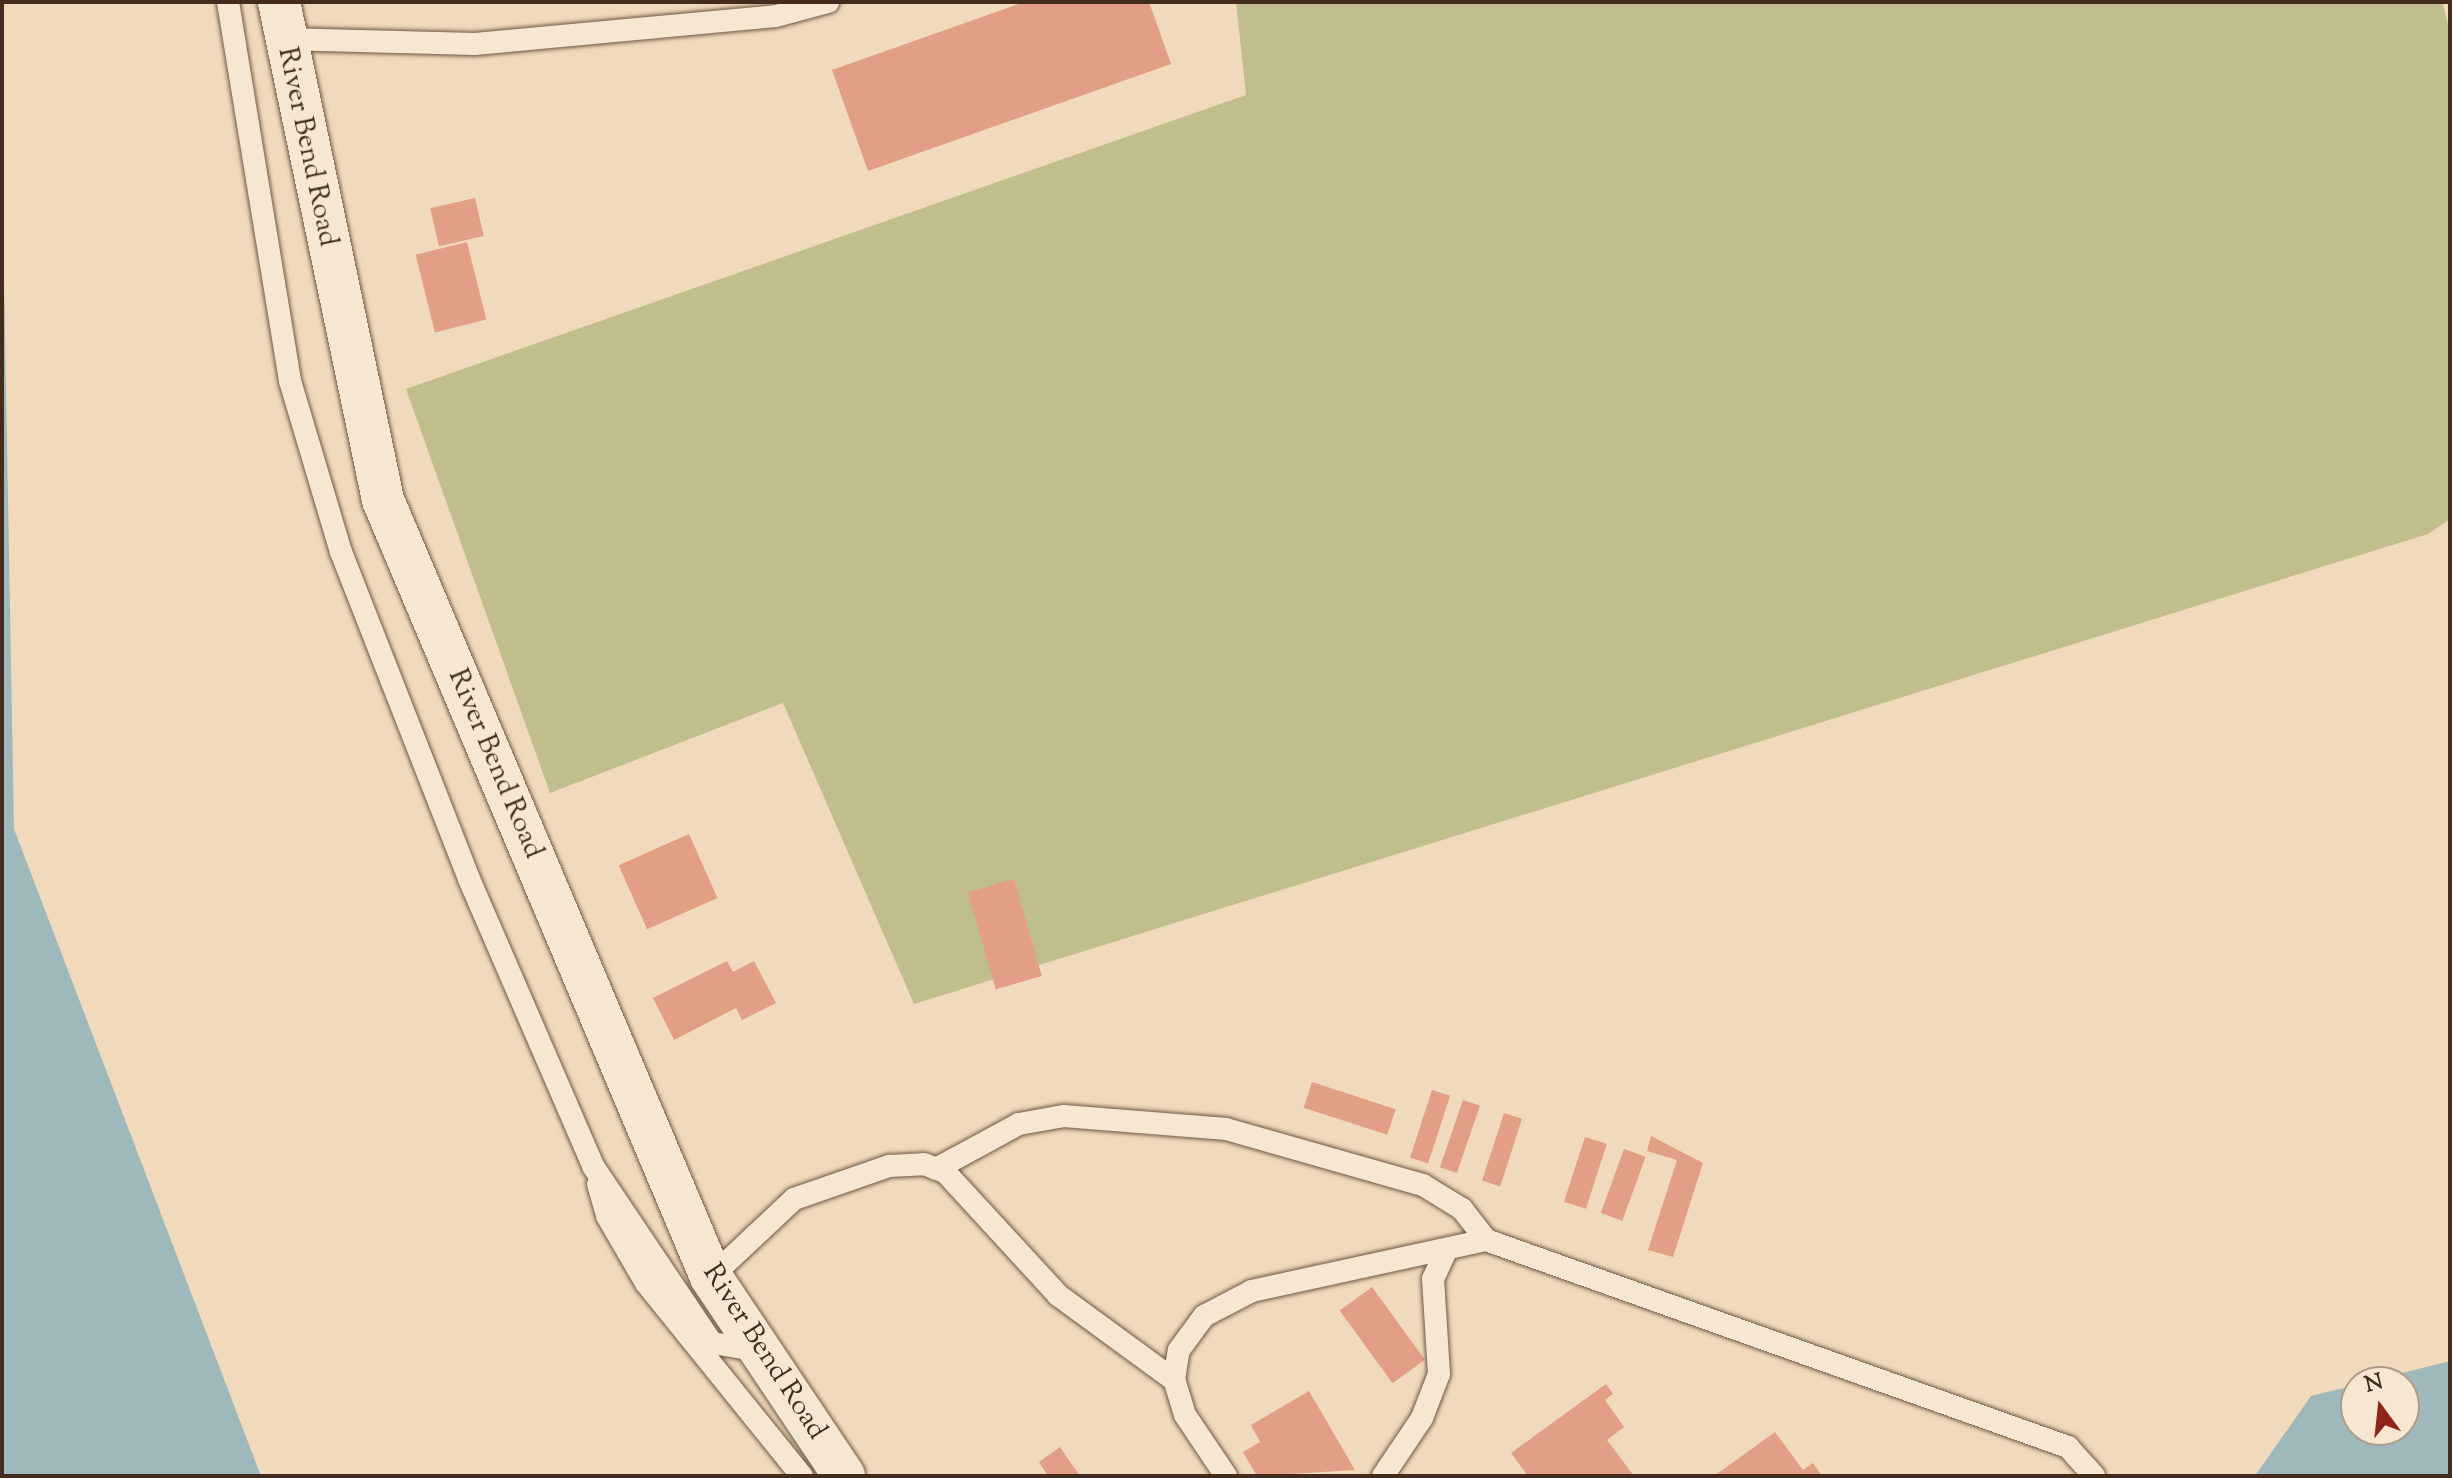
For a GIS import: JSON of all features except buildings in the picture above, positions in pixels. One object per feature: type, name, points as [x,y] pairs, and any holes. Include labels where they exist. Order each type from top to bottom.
[{"type":"street","name":"River Bend Road","points":[[281,21],[383,500],[711,1277],[756,1350],[844,1476]]},
{"type":"lane","points":[[228,2],[290,381],[341,552],[469,879],[593,1166],[607,1216],[646,1283],[802,1476]]},
{"type":"lane","points":[[281,21],[475,44],[776,16],[828,2]]},
{"type":"lane","points":[[711,1277],[794,1199],[889,1166],[936,1169],[1019,1124],[1064,1116],[1226,1129],[1423,1185],[1462,1209],[1486,1240],[2068,1447],[2094,1476]]},
{"type":"lane","points":[[593,1166],[712,1343],[756,1350]]},
{"type":"lane","points":[[936,1169],[1058,1295],[1174,1380]]},
{"type":"lane","points":[[1226,1476],[1185,1415],[1174,1380],[1179,1350],[1204,1316],[1252,1291],[1370,1261],[1445,1253],[1486,1240]]},
{"type":"lane","points":[[1383,1476],[1422,1418],[1439,1374],[1433,1279],[1445,1253]]},
{"type":"shaded area","points":[[1236,2],[2442,2],[2450,31],[2450,519],[2428,534],[914,1004],[783,703],[550,793],[406,389],[1246,95]]},
{"type":"water","points":[[2,168],[14,829],[261,1476],[2,1476]]},
{"type":"water","points":[[2450,1361],[2450,1476],[2255,1476],[2311,1396],[2340,1389],[2340,1446],[2420,1446],[2420,1369]]}]
